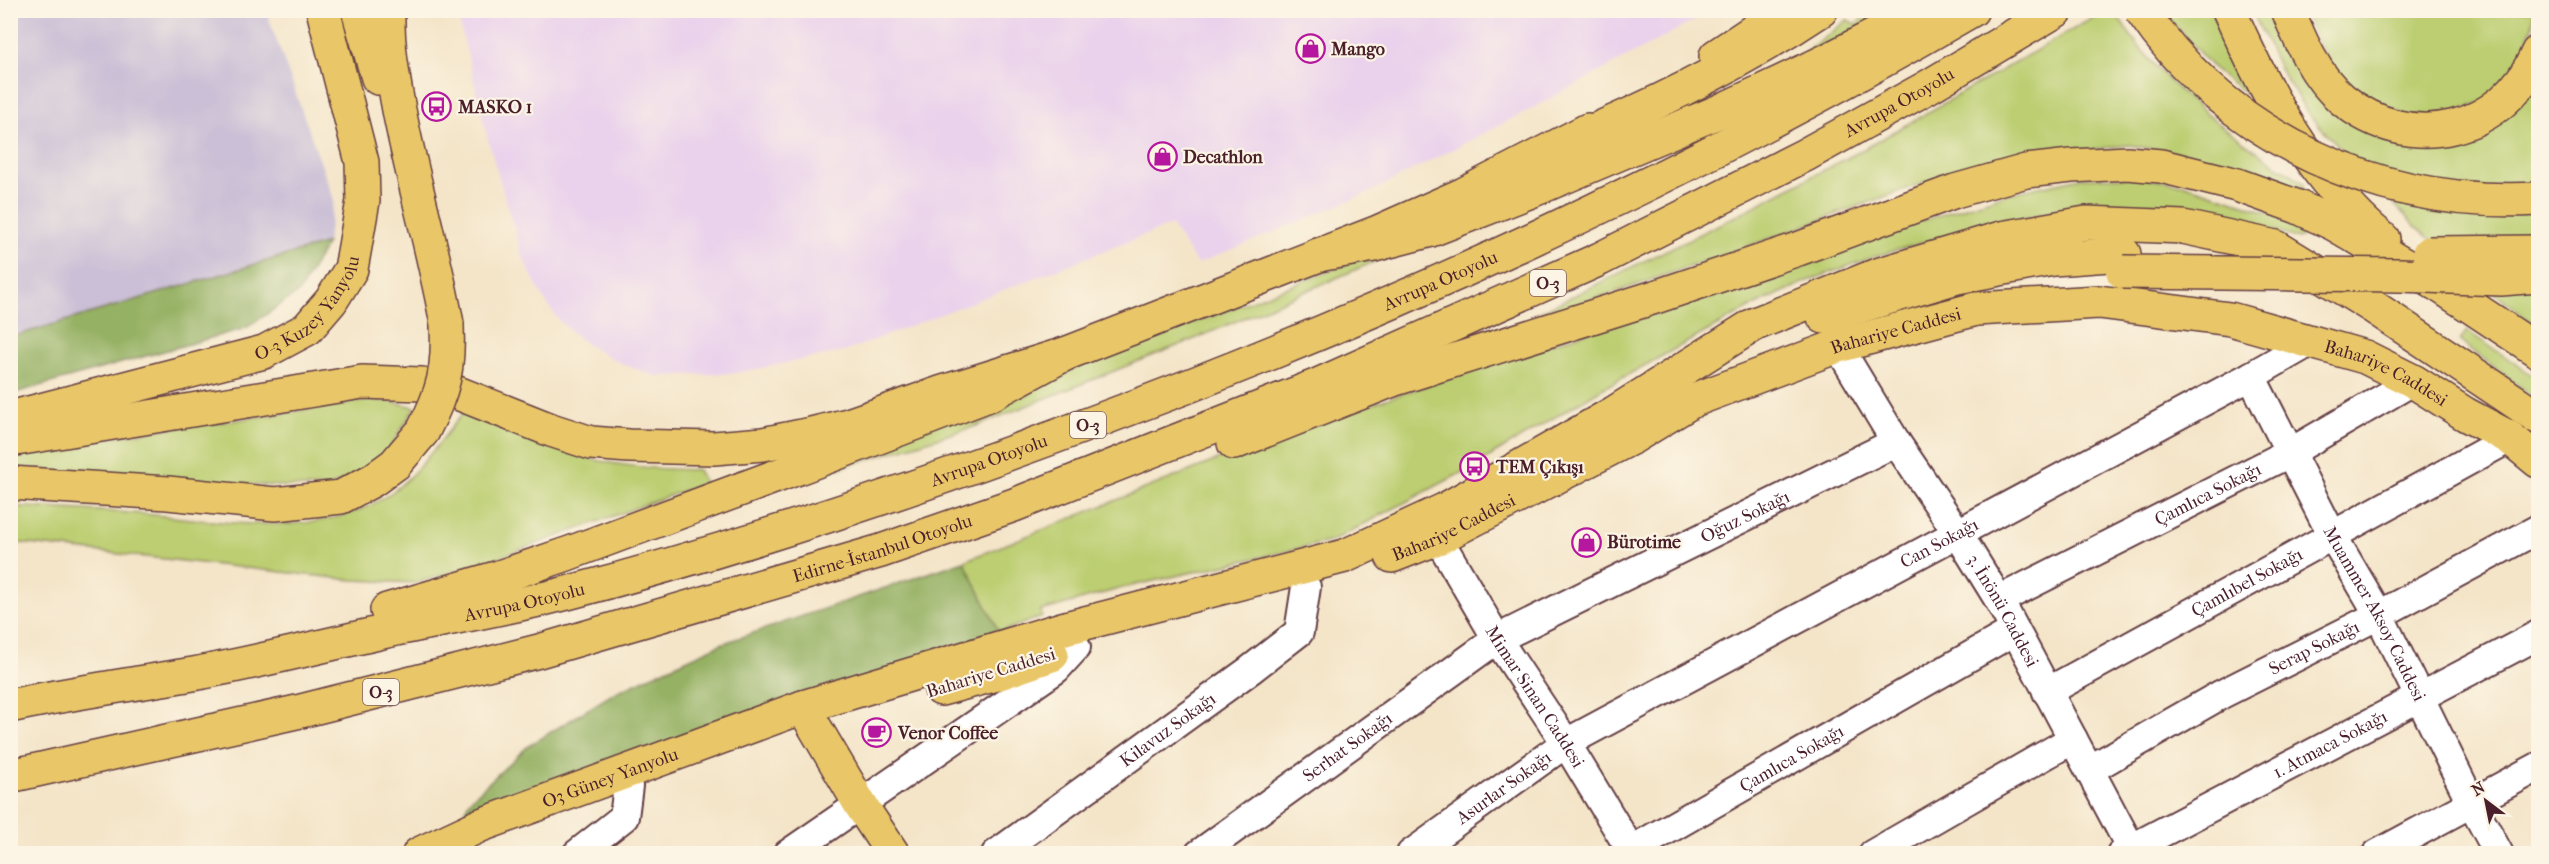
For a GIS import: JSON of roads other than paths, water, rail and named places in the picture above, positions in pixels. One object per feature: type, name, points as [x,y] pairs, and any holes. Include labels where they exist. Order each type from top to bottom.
[{"type":"main road","name":"O-3 Kuzey Yanyolu","points":[[10,417],[264,352],[307,329],[331,301],[351,269],[363,201],[363,162],[323,10]]},
{"type":"main road","points":[[358,10],[392,125],[412,176]]},
{"type":"main road","points":[[10,483],[275,504],[341,497],[373,480],[395,464],[423,431],[445,382],[448,352],[447,324],[439,282],[412,176],[395,85],[388,10]]},
{"type":"main road","points":[[10,440],[350,384],[394,382],[422,384],[450,390],[551,430],[591,443],[714,448],[764,444],[848,425],[1065,354],[1378,232],[1464,194],[1565,143],[1748,37],[1785,10]]},
{"type":"main road","points":[[1565,143],[1638,113],[1707,78],[1821,10]]},
{"type":"main road","points":[[1318,255],[1374,245],[1431,230],[1531,191],[1720,111],[1826,61],[1923,10]]},
{"type":"main road","name":"Avrupa Otoyolu","points":[[10,706],[147,680],[187,675],[565,593],[750,540],[924,484],[1266,357],[1390,305],[1589,215],[1803,106],[1972,10]]},
{"type":"main road","name":"Avrupa Otoyolu","points":[[1014,505],[1397,352],[1600,259],[1805,155],[1926,88],[2057,10]]},
{"type":"main road","points":[[2140,10],[2186,67],[2225,102],[2273,135],[2315,158],[2392,186],[2435,195],[2469,199],[2538,199]]},
{"type":"main road","points":[[2229,10],[2284,118],[2320,170],[2380,236],[2440,286]]},
{"type":"main road","points":[[2288,10],[2311,61],[2342,98],[2370,117],[2404,129],[2452,128],[2473,121],[2510,95],[2526,75],[2538,52]]},
{"type":"main road","points":[[1014,505],[1059,503],[1108,489],[1395,379],[1666,293],[1797,249],[1955,191],[2026,171],[2127,163],[2162,166],[2237,185],[2298,207],[2334,224],[2440,286],[2538,351]]},
{"type":"main road","points":[[893,854],[807,715],[1062,629],[1345,556],[1446,509],[1651,390],[1755,324],[1877,275],[2001,238],[2086,223],[2183,227],[2276,247],[2375,308],[2538,417]]},
{"type":"main road","points":[[1694,400],[1774,356],[1801,345],[1976,290],[2123,263],[2343,252],[2477,255],[2538,252]]},
{"type":"main road","points":[[1651,390],[1792,327],[1957,277],[2053,259],[2501,279],[2538,276]]},
{"type":"main road","name":"Bahariye Caddesi","points":[[447,854],[508,827],[628,786],[807,715],[997,674],[1076,647],[1306,587],[1438,538],[1635,436],[1694,400],[1838,346],[1976,309],[2099,302],[2230,319],[2365,357],[2413,381],[2510,438],[2538,461]]},
{"type":"main road","points":[[147,680],[313,627],[406,606],[567,554],[991,394],[1065,354]]},
{"type":"main road","name":"Edirne-İstanbul Otoyolu","points":[[10,776],[373,694],[539,651],[881,551],[1014,505]]},
{"type":"main road","name":"O3 Güney Yanyolu","points":[[418,854],[481,825],[807,715]]},
{"type":"street","name":"Can Sokağı","points":[[1566,743],[2251,376],[2310,342]]},
{"type":"street","name":"3. İnönü Caddesi","points":[[1838,346],[1896,442],[1957,532],[1999,600],[2047,693],[2091,769],[2129,852]]},
{"type":"street","name":"Muammer Aksoy Caddesi","points":[[2251,376],[2332,535],[2379,615],[2470,802],[2499,854]]},
{"type":"street","name":"Çamlıca Sokağı","points":[[1999,600],[2291,452],[2413,381]]},
{"type":"street","name":"Çamlıbel Sokağı","points":[[2047,693],[2510,438]]},
{"type":"street","name":"Oğuz Sokağı","points":[[1497,639],[1896,442]]},
{"type":"street","name":"Serap Sokağı","points":[[2091,769],[2222,694],[2379,615],[2538,529]]},
{"type":"street","name":"Mimar Sinan Caddesi","points":[[1438,538],[1497,639],[1566,743],[1630,852]]},
{"type":"street","name":"Kilavuz Sokağı","points":[[996,854],[1299,632],[1306,587]]},
{"type":"street","name":"Çamlıca Sokağı","points":[[1630,852],[2014,631]]},
{"type":"street","name":"1. Atmaca Sokağı","points":[[2129,852],[2538,635]]},
{"type":"street","name":"Serhat Sokağı","points":[[1199,854],[1497,639]]},
{"type":"street","points":[[788,854],[1056,669],[1076,647]]},
{"type":"street","points":[[1873,854],[2073,739]]},
{"type":"street","name":"Asurlar Sokağı","points":[[1411,854],[1566,743]]},
{"type":"street","points":[[2377,854],[2538,767]]},
{"type":"street","points":[[577,854],[624,817],[628,786]]},
{"type":"place","name":"Mango","points":[[1310,49]]},
{"type":"place","name":"MASKO 1","points":[[437,107]]},
{"type":"place","name":"Decathlon","points":[[1162,157]]},
{"type":"place","name":"TEM Çıkışı","points":[[1475,467]]},
{"type":"place","name":"Bürotime","points":[[1586,542]]},
{"type":"place","name":"Venor Coffee","points":[[877,733]]}]
